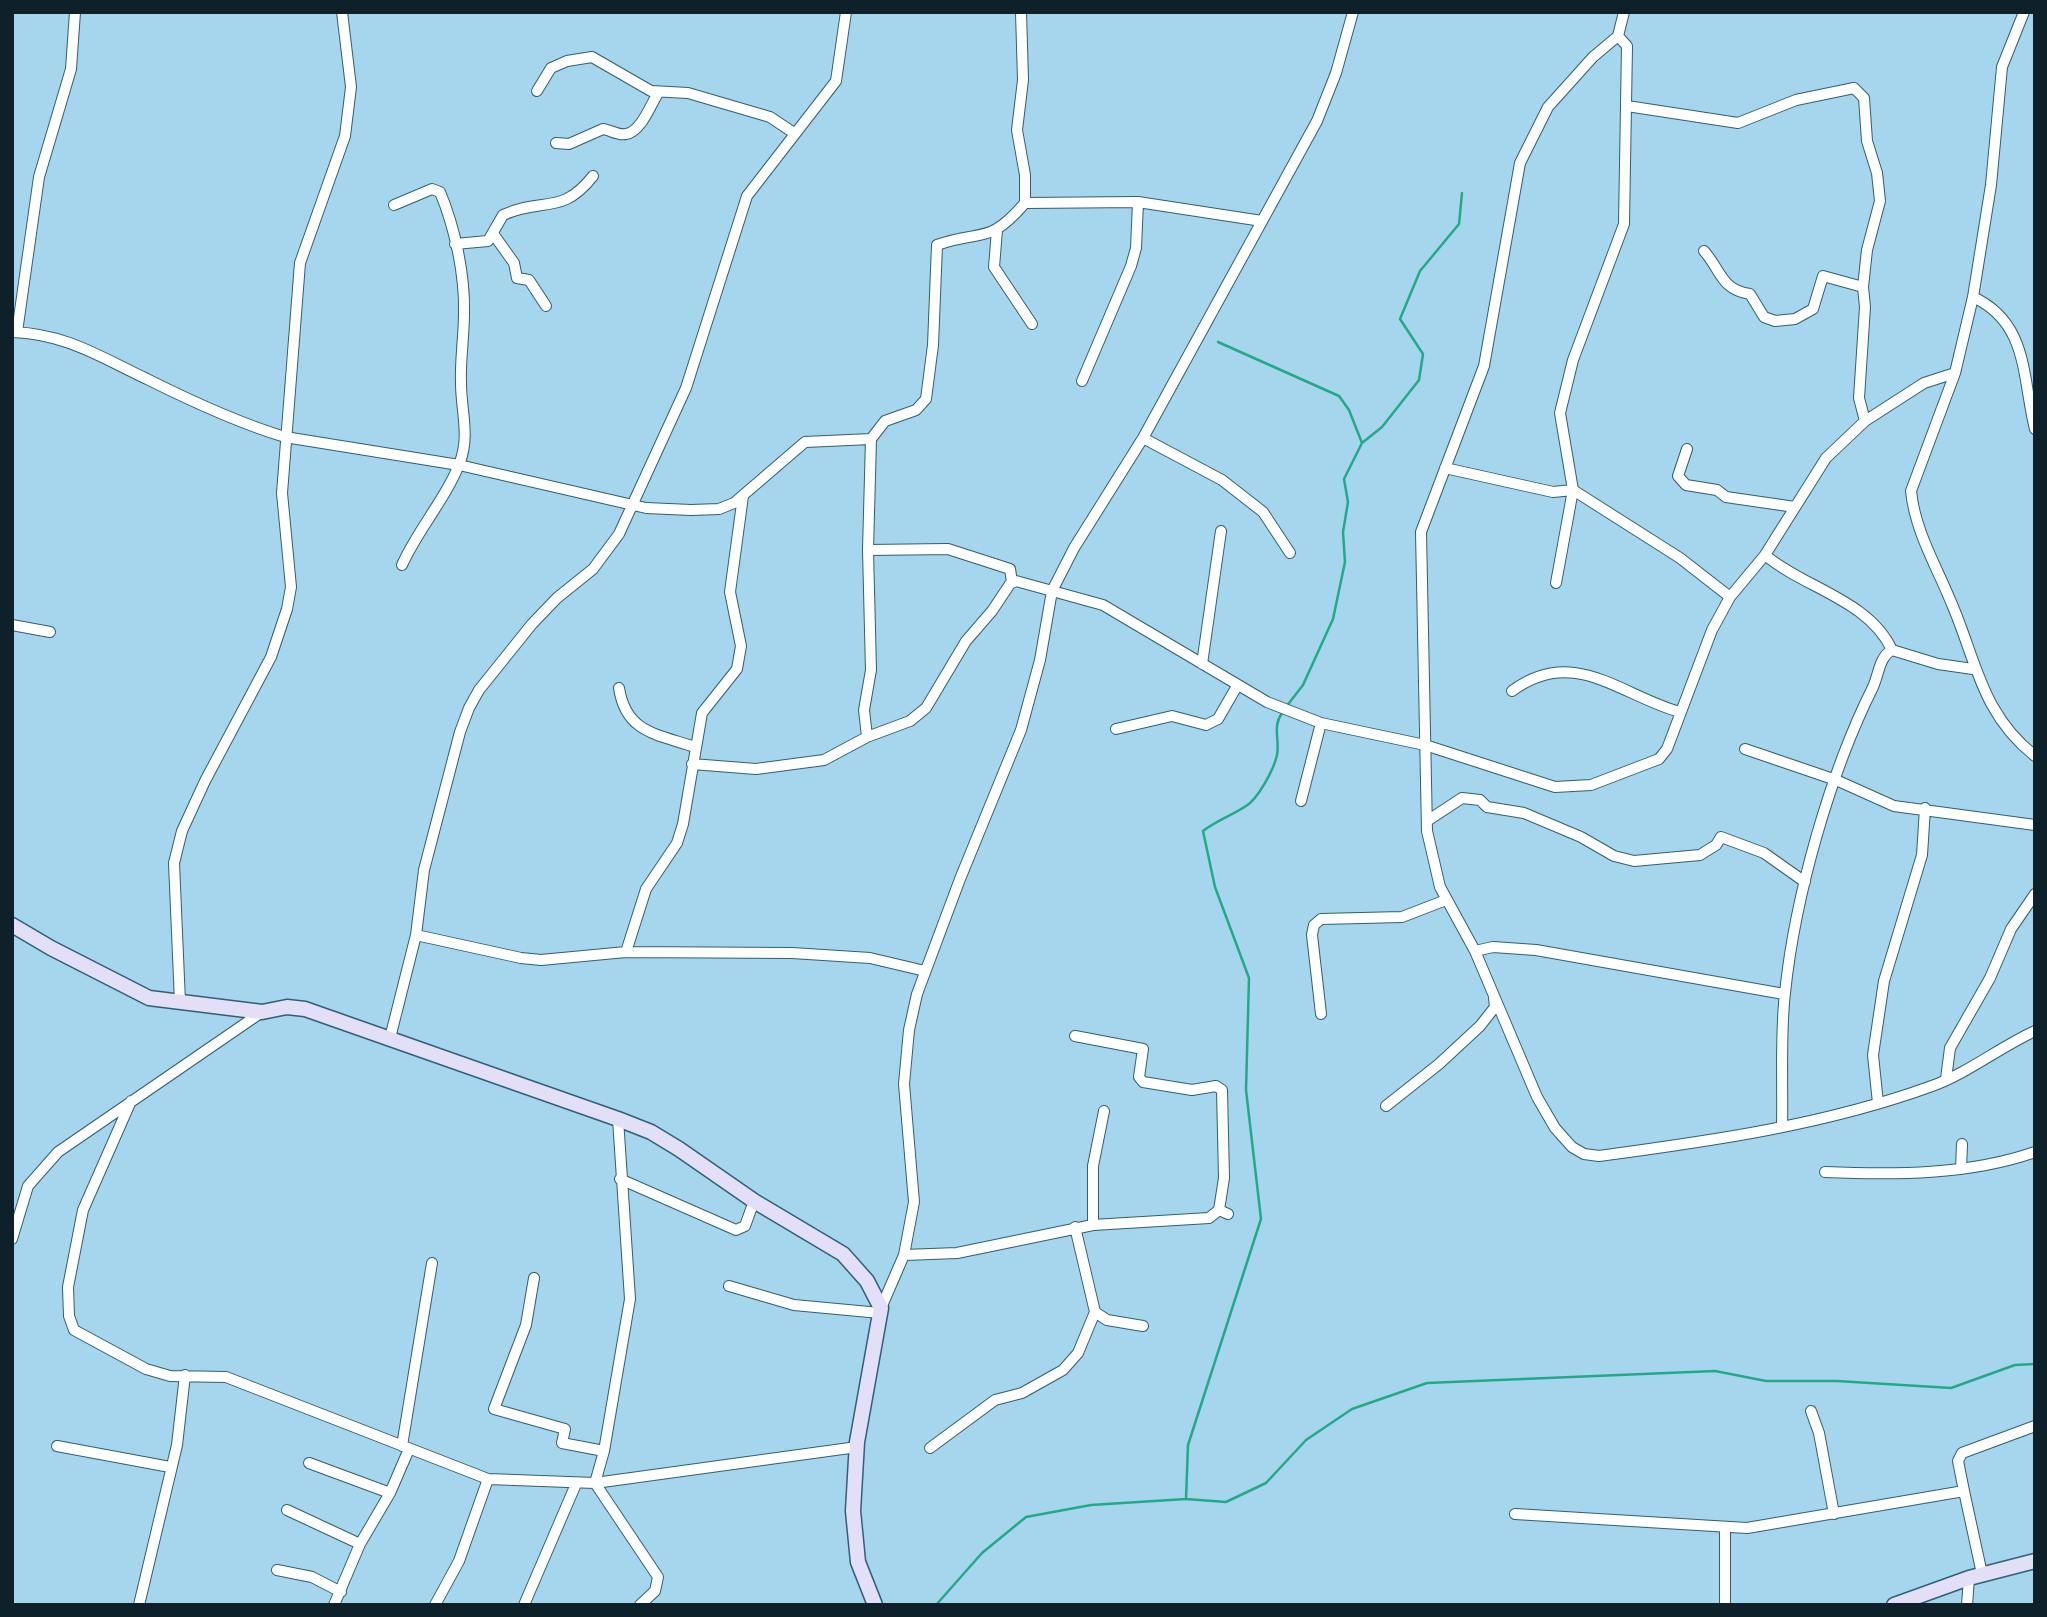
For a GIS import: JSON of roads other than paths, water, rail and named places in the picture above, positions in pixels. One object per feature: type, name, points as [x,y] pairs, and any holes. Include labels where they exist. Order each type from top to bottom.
[{"type":"main road","points":[[12,925],[149,998],[262,1012],[287,1007],[305,1009],[651,1132],[754,1201],[843,1254],[867,1281],[880,1311],[856,1447],[854,1538],[875,1605]]},
{"type":"main road","points":[[1894,1605],[1975,1576],[2035,1561]]},
{"type":"street","points":[[75,12],[71,69],[39,177],[14,332],[80,345],[147,380],[285,437],[459,465],[656,509],[719,509],[743,496],[770,469],[805,442],[871,439]]},
{"type":"street","points":[[180,1002],[174,863],[182,831],[205,781],[271,657],[288,609],[291,587],[282,493],[300,263],[345,136],[351,87],[342,12]]},
{"type":"street","points":[[390,1038],[416,935],[424,870],[460,732],[469,708],[479,690],[532,624],[600,561],[634,505],[686,388],[747,196],[794,133],[829,94],[836,81],[846,12]]},
{"type":"street","points":[[1021,12],[1023,80],[1017,130],[1025,175],[1025,203]]},
{"type":"street","points":[[729,1286],[794,1305],[880,1311],[904,1255],[914,1202],[904,1084],[909,1031],[925,971],[1021,730],[1040,660],[1052,591],[1074,548],[1143,438],[1317,121],[1336,73],[1353,12]]},
{"type":"street","points":[[1624,12],[1618,36],[1593,57],[1549,107],[1520,163],[1484,366],[1421,532],[1427,821],[1437,876],[1446,900],[1475,951],[1537,1097],[1555,1128],[1584,1154],[1599,1156],[1703,1142],[1878,1103],[1935,1085],[2034,1034]]},
{"type":"street","points":[[2024,12],[2002,67],[1991,185],[1973,297],[1955,373],[1911,491],[1916,520],[1953,605],[1973,669],[2008,729],[2035,755]]},
{"type":"street","points":[[1556,583],[1573,490],[1560,413],[1573,360],[1622,235],[1627,46],[1618,36]]},
{"type":"street","points":[[537,91],[551,68],[584,57],[599,59],[643,88],[658,93],[688,93],[770,117],[794,133]]},
{"type":"street","points":[[1627,106],[1738,123],[1805,98],[1854,88],[1860,92],[1865,105],[1867,141],[1877,173],[1880,201],[1867,250],[1863,287],[1866,307],[1859,398],[1865,421]]},
{"type":"street","points":[[556,143],[569,144],[603,129],[623,135],[629,133],[635,130],[658,93]]},
{"type":"street","points":[[455,244],[483,242],[494,235],[503,215],[536,205],[568,201],[593,176]]},
{"type":"street","points":[[394,205],[436,189],[443,198],[455,244],[464,314],[460,371],[466,427],[459,465],[402,565]]},
{"type":"street","points":[[1082,382],[1131,265],[1136,248],[1138,202]]},
{"type":"street","points":[[867,737],[864,720],[871,670],[868,550],[871,439],[885,421],[916,410],[926,399],[933,345],[937,245],[983,237],[998,230],[1025,203],[1138,202],[1262,220]]},
{"type":"street","points":[[998,230],[994,267],[1032,324]]},
{"type":"street","points":[[494,235],[514,263],[517,278],[529,280],[546,306]]},
{"type":"street","points":[[1704,251],[1723,283],[1739,293],[1749,294],[1764,317],[1775,321],[1795,319],[1812,309],[1823,276],[1863,287]]},
{"type":"street","points":[[1973,297],[1997,312],[2019,343],[2035,429]]},
{"type":"street","points":[[1012,582],[1103,605],[1237,686],[1267,702],[1321,723],[1425,745],[1555,787],[1574,787],[1609,780],[1659,758],[1667,748],[1712,630],[1730,597],[1765,555],[1826,458],[1865,421],[1924,383],[1955,373]]},
{"type":"street","points":[[1143,438],[1222,480],[1253,504],[1276,529],[1290,553]]},
{"type":"street","points":[[1687,449],[1678,477],[1685,485],[1717,490],[1726,498],[1795,507]]},
{"type":"street","points":[[1446,468],[1553,492],[1573,490],[1680,558],[1730,597]]},
{"type":"street","points":[[626,952],[646,889],[677,843],[702,713],[733,678],[740,657],[740,633],[730,592],[743,496]]},
{"type":"street","points":[[1202,664],[1222,531]]},
{"type":"street","points":[[692,765],[756,769],[824,760],[867,737],[900,726],[926,708],[966,641],[1012,582],[1010,569],[948,549],[868,550]]},
{"type":"street","points":[[1765,555],[1785,572],[1823,587],[1876,624],[1892,650],[1938,664],[1973,669]]},
{"type":"street","points":[[12,625],[50,632]]},
{"type":"street","points":[[1782,1126],[1784,994],[1805,882],[1843,750],[1884,657],[1892,650]]},
{"type":"street","points":[[1512,691],[1548,672],[1576,673],[1608,679],[1653,704],[1680,712]]},
{"type":"street","points":[[1116,729],[1172,716],[1206,725],[1218,719],[1237,686]]},
{"type":"street","points":[[619,688],[625,713],[637,726],[695,747]]},
{"type":"street","points":[[1301,801],[1321,723]]},
{"type":"street","points":[[1745,749],[1836,780],[1894,806],[1925,808],[1968,818],[2035,825]]},
{"type":"street","points":[[1427,821],[1462,798],[1480,800],[1487,807],[1536,817],[1581,837],[1614,856],[1634,861],[1700,855],[1716,845],[1721,837],[1764,853],[1805,882]]},
{"type":"street","points":[[1878,1103],[1872,1055],[1884,981],[1922,855],[1925,808]]},
{"type":"street","points":[[1946,1079],[1950,1048],[1990,978],[2011,929],[2035,894]]},
{"type":"street","points":[[1321,1014],[1312,935],[1314,925],[1321,919],[1402,917],[1446,900]]},
{"type":"street","points":[[416,935],[541,960],[626,952],[839,954],[925,971]]},
{"type":"street","points":[[1475,951],[1493,947],[1536,950],[1784,994]]},
{"type":"street","points":[[1386,1106],[1480,1026],[1495,1007],[1494,994]]},
{"type":"street","points":[[12,1239],[28,1186],[58,1152],[262,1012]]},
{"type":"street","points":[[904,1255],[969,1251],[1075,1227],[1209,1218],[1224,1212],[1222,1090],[1216,1086],[1192,1090],[1143,1082],[1139,1077],[1143,1049],[1075,1036]]},
{"type":"street","points":[[131,1101],[83,1210],[68,1287],[69,1316],[75,1330],[146,1369],[156,1373],[226,1377],[488,1479],[595,1483],[856,1447]]},
{"type":"street","points":[[1093,1225],[1093,1166],[1104,1111]]},
{"type":"street","points":[[618,1119],[630,1299],[604,1451],[595,1483],[658,1577],[655,1591],[640,1605]]},
{"type":"street","points":[[1961,1169],[1962,1144]]},
{"type":"street","points":[[1825,1172],[1871,1174],[1961,1169],[2002,1163],[2035,1152]]},
{"type":"street","points":[[620,1179],[737,1230],[745,1226],[754,1201]]},
{"type":"street","points":[[930,1448],[995,1400],[1022,1393],[1063,1370],[1078,1353],[1095,1312],[1075,1227]]},
{"type":"street","points":[[334,1605],[360,1544],[390,1493],[405,1447],[432,1263]]},
{"type":"street","points":[[534,1278],[526,1325],[494,1409],[565,1429],[562,1443],[604,1451]]},
{"type":"street","points":[[1095,1312],[1107,1320],[1143,1326]]},
{"type":"street","points":[[139,1605],[177,1445],[185,1375]]},
{"type":"street","points":[[1811,1412],[1819,1433],[1834,1514]]},
{"type":"street","points":[[1967,1605],[1975,1576],[1958,1461],[1962,1453],[2035,1426]]},
{"type":"street","points":[[57,1446],[170,1467]]},
{"type":"street","points":[[309,1463],[390,1493]]},
{"type":"street","points":[[435,1605],[459,1562],[488,1479]]},
{"type":"street","points":[[524,1605],[576,1484]]},
{"type":"street","points":[[1515,1514],[1747,1528],[1964,1492]]},
{"type":"street","points":[[287,1510],[360,1544]]},
{"type":"street","points":[[1725,1527],[1725,1605]]},
{"type":"street","points":[[277,1570],[312,1577],[341,1592]]},
{"type":"waterway","points":[[1286,707],[1303,685],[1333,619],[1345,562],[1343,532],[1348,502],[1344,479],[1362,443],[1382,427],[1419,380],[1423,354],[1400,319],[1420,271],[1459,224],[1462,193]]},
{"type":"waterway","points":[[1218,342],[1339,396],[1349,410],[1362,443]]},
{"type":"waterway","points":[[1186,1499],[1188,1445],[1261,1219],[1246,1090],[1249,978],[1215,887],[1203,831],[1246,806],[1260,790],[1277,755],[1277,728],[1282,713]]},
{"type":"waterway","points":[[936,1605],[982,1553],[1026,1517],[1091,1505],[1186,1499],[1226,1502],[1266,1483],[1306,1440],[1352,1409],[1427,1383],[1715,1371],[1766,1381],[1837,1381],[1951,1388],[2015,1365],[2035,1364]]}]
